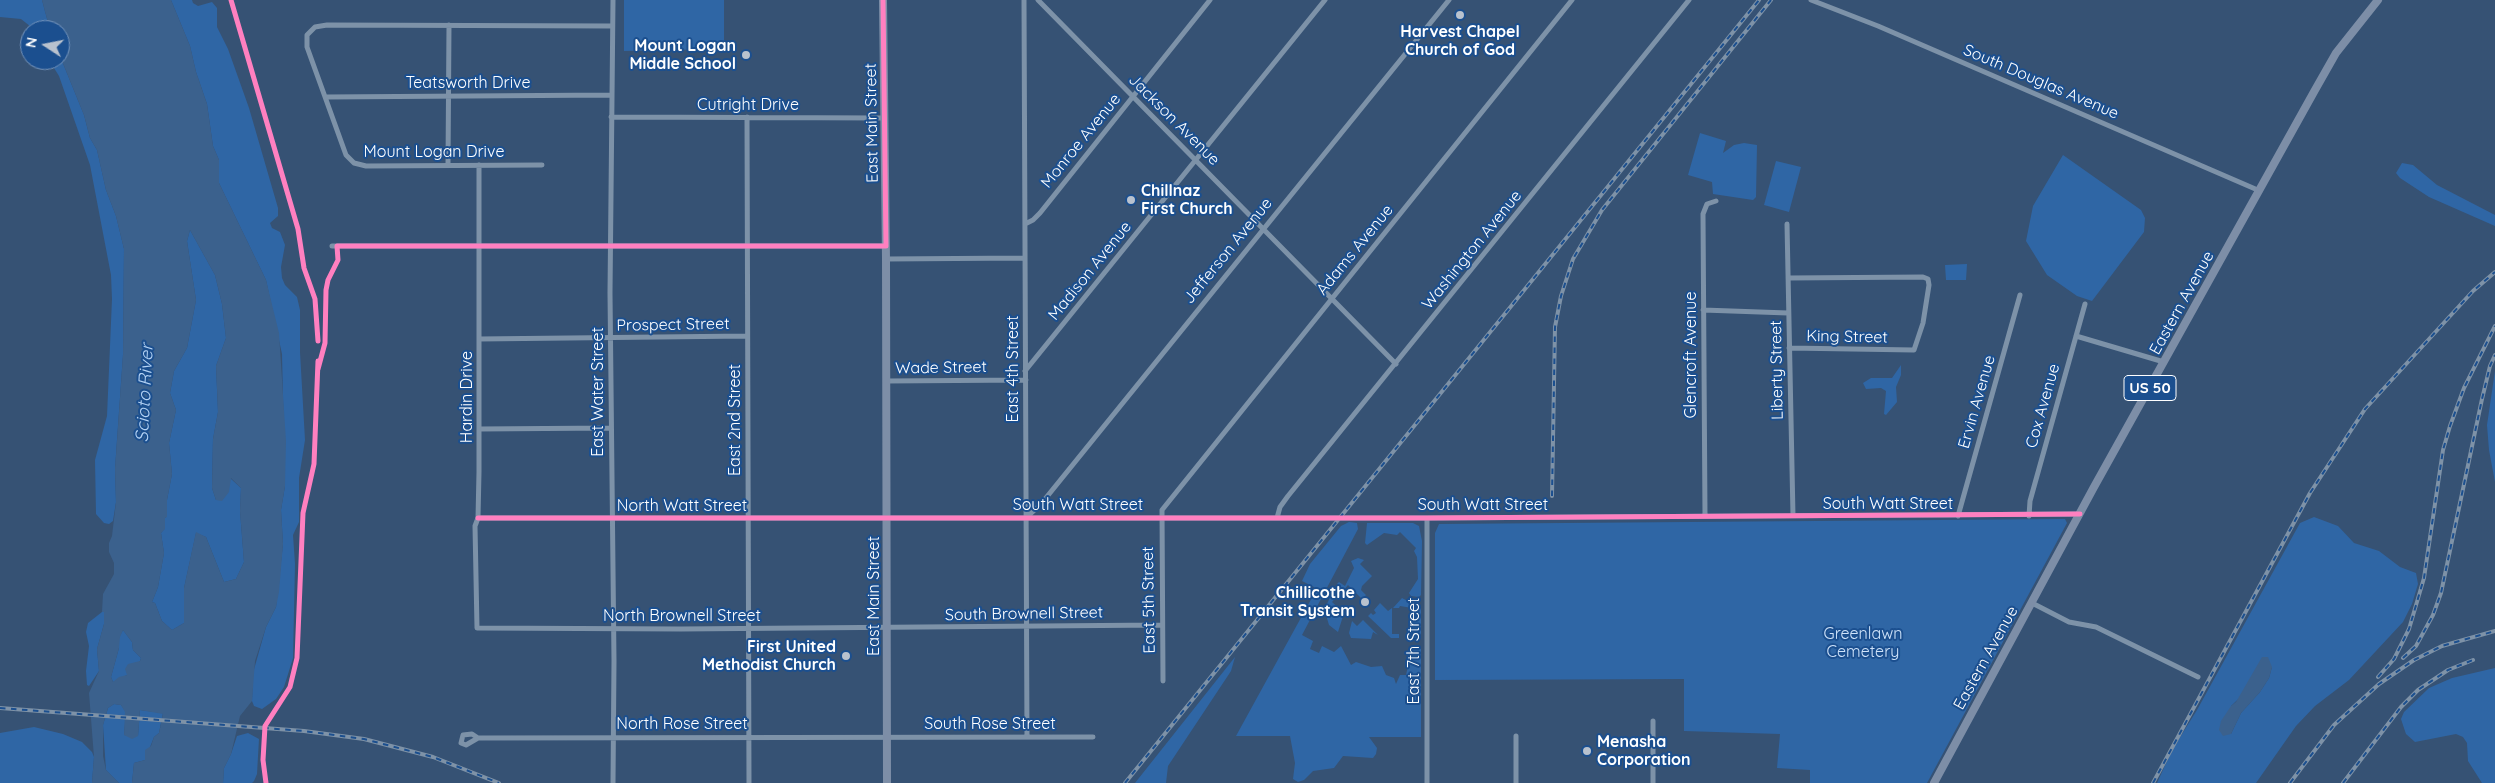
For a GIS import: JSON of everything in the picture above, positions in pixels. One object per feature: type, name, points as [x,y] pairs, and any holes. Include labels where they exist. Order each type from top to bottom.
[{"type":"main road","name":"East Main Street","points":[[883,0],[886,246],[887,783]]},
{"type":"main road","name":"Eastern Avenue","points":[[1934,783],[2080,514],[2336,53],[2378,0]]},
{"type":"street","name":"East Water Street","points":[[612,0],[612,783]]},
{"type":"street","name":"East 4th Street","points":[[1024,0],[1026,737]]},
{"type":"street","name":"Jackson Avenue","points":[[1038,0],[1396,364]]},
{"type":"street","name":"Monroe Avenue","points":[[1025,224],[1033,220],[1040,213],[1210,0]]},
{"type":"street","name":"Madison Avenue","points":[[1026,371],[1325,0]]},
{"type":"street","name":"Jefferson Avenue","points":[[1026,517],[1041,504],[1449,0]]},
{"type":"street","name":"Adams Avenue","points":[[1161,518],[1162,510],[1572,0]]},
{"type":"street","name":"Washington Avenue","points":[[1277,518],[1280,507],[1288,496],[1689,0]]},
{"type":"street","name":"South Douglas Avenue","points":[[1811,0],[1878,26],[2260,190]]},
{"type":"street","name":"Mount Logan Drive","points":[[542,165],[366,166],[354,163],[346,155],[307,46],[307,35],[315,27],[449,24],[612,26]]},
{"type":"street","points":[[448,165],[449,24]]},
{"type":"street","name":"Teatsworth Drive","points":[[326,97],[611,95]]},
{"type":"street","name":"Cutright Drive","points":[[611,117],[885,118]]},
{"type":"street","name":"East 2nd Street","points":[[747,117],[749,783]]},
{"type":"street","name":"Hardin Drive","points":[[477,628],[475,526],[478,518],[479,429],[479,165]]},
{"type":"street","name":"Glencroft Avenue","points":[[1705,516],[1703,214],[1707,204],[1716,201]]},
{"type":"street","name":"Liberty Street","points":[[1787,224],[1793,516]]},
{"type":"street","points":[[332,246],[747,248],[886,246]]},
{"type":"street","points":[[886,259],[1025,258]]},
{"type":"street","name":"King Street","points":[[1788,278],[1917,277],[1928,279],[1929,285],[1926,307],[1916,348],[1905,351],[1789,348]]},
{"type":"street","name":"Ervin Avenue","points":[[1958,516],[2020,295]]},
{"type":"street","name":"Cox Avenue","points":[[2029,516],[2030,501],[2085,304]]},
{"type":"street","points":[[1703,310],[1788,313]]},
{"type":"street","name":"Prospect Street","points":[[479,339],[747,336]]},
{"type":"street","points":[[2076,336],[2164,362]]},
{"type":"street","name":"Wade Street","points":[[886,382],[1026,380]]},
{"type":"street","points":[[479,429],[611,428]]},
{"type":"street","name":"South Watt Street","points":[[886,518],[2029,516],[2080,514]]},
{"type":"street","name":"North Watt Street","points":[[478,518],[886,518]]},
{"type":"street","name":"East 5th Street","points":[[1161,518],[1163,681]]},
{"type":"street","name":"East 7th Street","points":[[1427,518],[1427,783]]},
{"type":"street","points":[[2032,603],[2068,622],[2096,627],[2198,677]]},
{"type":"street","name":"South Brownell Street","points":[[887,627],[1162,625]]},
{"type":"street","name":"North Brownell Street","points":[[477,628],[748,629],[887,627]]},
{"type":"street","points":[[1653,721],[1653,783]]},
{"type":"street","name":"South Rose Street","points":[[887,736],[1093,737]]},
{"type":"street","name":"North Rose Street","points":[[478,738],[887,736]]},
{"type":"street","points":[[1516,736],[1516,783]]},
{"type":"green space","points":[[0,0],[42,0],[47,20],[22,20],[0,17]]},
{"type":"green space","points":[[171,0],[192,0],[198,6],[212,2],[217,8],[217,27],[228,49],[249,108],[278,208],[278,216],[270,223],[272,228],[280,232],[285,245],[281,267],[282,278],[285,285],[297,297],[300,310],[300,352],[305,440],[299,478],[299,522],[293,535],[295,564],[293,658],[284,687],[276,699],[262,709],[254,706],[252,701],[253,673],[266,627],[276,607],[283,544],[281,510],[285,486],[282,354],[266,280],[219,183],[219,160],[213,146],[207,104],[196,72],[190,46]]},
{"type":"green space","points":[[624,0],[724,0],[724,43],[716,49],[624,51]]},
{"type":"green space","points":[[55,70],[66,70],[84,115],[90,138],[97,150],[106,190],[116,216],[124,249],[123,355],[115,469],[116,502],[113,521],[109,524],[104,523],[96,514],[95,460],[107,416],[112,299],[111,275],[90,165]]},
{"type":"green space","points":[[1700,133],[1726,141],[1723,153],[1734,145],[1744,143],[1757,145],[1756,197],[1753,200],[1713,194],[1712,182],[1688,175]]},
{"type":"green space","points":[[2063,155],[2141,210],[2145,218],[2144,232],[2092,301],[2077,296],[2047,275],[2026,241],[2033,206]]},
{"type":"green space","points":[[1776,161],[1801,167],[1789,212],[1764,205]]},
{"type":"green space","points":[[2402,163],[2413,165],[2437,185],[2495,215],[2495,226],[2429,197],[2400,178],[2396,173]]},
{"type":"green space","points":[[190,230],[215,275],[222,304],[226,338],[216,366],[218,412],[213,439],[212,488],[216,500],[230,478],[241,488],[240,511],[244,562],[236,579],[224,582],[206,537],[196,533],[184,588],[184,623],[172,630],[162,621],[155,603],[152,602],[158,587],[164,553],[161,533],[165,528],[167,500],[172,474],[169,443],[176,410],[170,393],[174,371],[187,348],[196,300],[187,241]]},
{"type":"green space","points":[[1967,264],[1966,280],[1946,280],[1945,265]]},
{"type":"green space","points":[[1901,365],[1901,375],[1896,387],[1897,402],[1886,415],[1884,414],[1886,391],[1881,388],[1866,389],[1863,383],[1871,378],[1892,378]]},
{"type":"green space","points":[[2495,371],[2495,482],[2487,425]]},
{"type":"green space","points":[[2314,517],[2338,526],[2354,543],[2379,551],[2400,567],[2416,573],[2418,584],[2412,604],[2403,622],[2349,680],[2315,706],[2296,726],[2256,783],[2157,783],[2172,750],[2197,710],[2300,523]],"holes":[[[2272,667],[2269,678],[2260,692],[2241,713],[2231,734],[2231,706]]]},
{"type":"green space","name":"Greenlawn Cemetery","points":[[2065,519],[2067,523],[1927,783],[1810,783],[1810,770],[1777,768],[1780,734],[1684,731],[1684,679],[1435,680],[1435,533],[1439,524]]},
{"type":"green space","points":[[1349,522],[1357,523],[1358,529],[1302,635],[1313,641],[1310,649],[1319,653],[1322,646],[1334,652],[1341,646],[1351,665],[1356,662],[1371,667],[1382,666],[1386,675],[1394,678],[1396,684],[1400,675],[1406,675],[1408,666],[1412,663],[1409,655],[1410,647],[1419,647],[1421,649],[1421,737],[1369,737],[1377,748],[1373,758],[1343,756],[1334,768],[1313,771],[1304,780],[1298,782],[1293,779],[1295,763],[1290,736],[1236,736],[1314,594],[1314,587],[1302,581],[1310,564],[1341,526]]},
{"type":"green space","points":[[1367,523],[1413,523],[1419,526],[1422,541],[1421,595],[1419,597],[1411,596],[1409,593],[1418,579],[1417,557],[1414,551],[1416,548],[1400,532],[1397,535],[1384,533],[1367,545],[1365,543]]},
{"type":"green space","points":[[1358,558],[1364,560],[1360,564],[1372,576],[1362,586],[1361,590],[1366,595],[1362,599],[1348,585],[1343,591],[1337,584],[1339,582],[1345,586],[1354,568],[1351,561]]},
{"type":"green space","points":[[1332,593],[1338,595],[1332,602],[1344,613],[1338,632],[1329,625],[1326,615],[1326,606]]},
{"type":"green space","points":[[1402,598],[1421,608],[1421,634],[1417,638],[1406,637],[1406,634],[1412,633],[1412,608],[1400,606],[1399,608],[1393,608]]},
{"type":"green space","points":[[1380,603],[1388,611],[1392,608],[1392,634],[1399,634],[1399,638],[1391,638],[1368,616],[1371,613],[1373,615],[1376,613],[1374,610]]},
{"type":"green space","points":[[104,612],[104,624],[97,649],[99,671],[89,686],[87,685],[86,671],[89,646],[86,632],[88,623]]},
{"type":"green space","points":[[1363,620],[1378,635],[1373,632],[1371,639],[1351,638],[1349,633],[1352,621],[1357,626]]},
{"type":"green space","points":[[123,630],[132,642],[133,650],[141,658],[127,675],[113,682],[111,677],[119,648],[119,637]]},
{"type":"green space","points":[[1235,657],[1231,671],[1168,766],[1166,783],[1135,783]]},
{"type":"green space","points":[[2495,668],[2495,783],[2482,783],[2468,761],[2467,743],[2463,737],[2456,734],[2415,742],[2406,734],[2401,719],[2404,712],[2429,688],[2452,678]]},
{"type":"green space","points":[[114,704],[121,705],[126,712],[124,735],[138,736],[140,710],[163,713],[159,733],[154,737],[145,760],[134,763],[132,783],[119,783],[106,770],[103,725],[108,708]]},
{"type":"green space","points":[[34,727],[63,734],[82,742],[92,752],[94,757],[92,783],[0,783],[0,733]]},
{"type":"green space","points":[[248,733],[259,739],[257,774],[254,781],[252,783],[223,783],[224,768],[237,736]]},
{"type":"water","name":"Scioto River","points":[[42,0],[171,0],[190,46],[196,72],[207,104],[213,146],[219,160],[219,183],[266,280],[279,333],[286,441],[285,486],[281,510],[283,544],[279,592],[276,607],[266,627],[255,661],[252,701],[240,716],[231,754],[224,768],[223,783],[132,783],[134,763],[145,760],[145,750],[151,746],[154,737],[159,733],[163,714],[140,710],[138,736],[132,739],[124,735],[125,712],[121,705],[114,704],[108,708],[103,725],[103,756],[106,770],[119,783],[92,783],[94,757],[89,693],[99,671],[97,649],[104,624],[104,612],[102,612],[103,594],[114,574],[114,563],[109,552],[109,543],[112,536],[116,502],[115,469],[123,355],[124,249],[116,216],[106,190],[97,150],[90,138],[84,115],[66,70],[70,70],[70,20],[47,20]],"holes":[[[190,230],[215,275],[222,304],[226,338],[216,366],[218,412],[213,439],[212,488],[216,500],[222,501],[229,492],[231,478],[241,488],[240,511],[244,562],[236,579],[224,582],[206,537],[196,532],[184,588],[184,623],[172,630],[162,621],[155,603],[152,602],[158,587],[164,553],[161,533],[165,529],[167,500],[172,474],[169,443],[176,410],[170,393],[174,371],[187,348],[196,300],[187,241]],[[123,630],[132,642],[133,650],[141,658],[140,661],[128,664],[125,669],[127,675],[119,677],[113,682],[111,677]]]},
{"type":"water","points":[[2262,657],[2268,657],[2272,667],[2269,678],[2260,692],[2241,713],[2231,734],[2223,736],[2219,730],[2221,721],[2236,702]]},
{"type":"railway","points":[[1125,783],[1759,0]]},
{"type":"railway","points":[[1552,496],[1555,327],[1561,296],[1573,259],[1602,210],[1771,0]]},
{"type":"railway","points":[[2153,783],[2310,493],[2365,409],[2473,291],[2495,272]]},
{"type":"railway","points":[[2378,677],[2394,659],[2409,629],[2424,578],[2443,450],[2464,388],[2495,326]]},
{"type":"railway","points":[[2403,658],[2416,646],[2433,615],[2441,593],[2482,399],[2490,366],[2495,355]]},
{"type":"railway","points":[[2290,783],[2334,725],[2379,684],[2414,660],[2442,646],[2495,631]]},
{"type":"railway","points":[[2343,783],[2401,707],[2418,690],[2448,670],[2473,660]]},
{"type":"railway","points":[[0,708],[304,731],[364,739],[433,757],[499,783]]},
{"type":"cycle path","points":[[231,0],[298,229],[304,268],[315,299],[318,341]]},
{"type":"cycle path","points":[[318,369],[325,343],[326,290],[328,280],[338,260],[337,246],[886,246],[883,0]]},
{"type":"cycle path","points":[[266,783],[263,760],[265,726],[290,687],[297,658],[303,513],[314,464],[318,361]]},
{"type":"cycle path","points":[[478,518],[1427,518],[2080,514]]},
{"type":"place","name":"Harvest Chapel Church of God","points":[[1460,15]]},
{"type":"place","name":"Mount Logan Middle School","points":[[746,55]]},
{"type":"place","name":"Chillnaz First Church","points":[[1131,200]]},
{"type":"place","name":"Chillicothe Transit System","points":[[1365,602]]},
{"type":"place","name":"First United Methodist Church","points":[[846,656]]},
{"type":"place","name":"Menasha Corporation","points":[[1587,751]]}]
